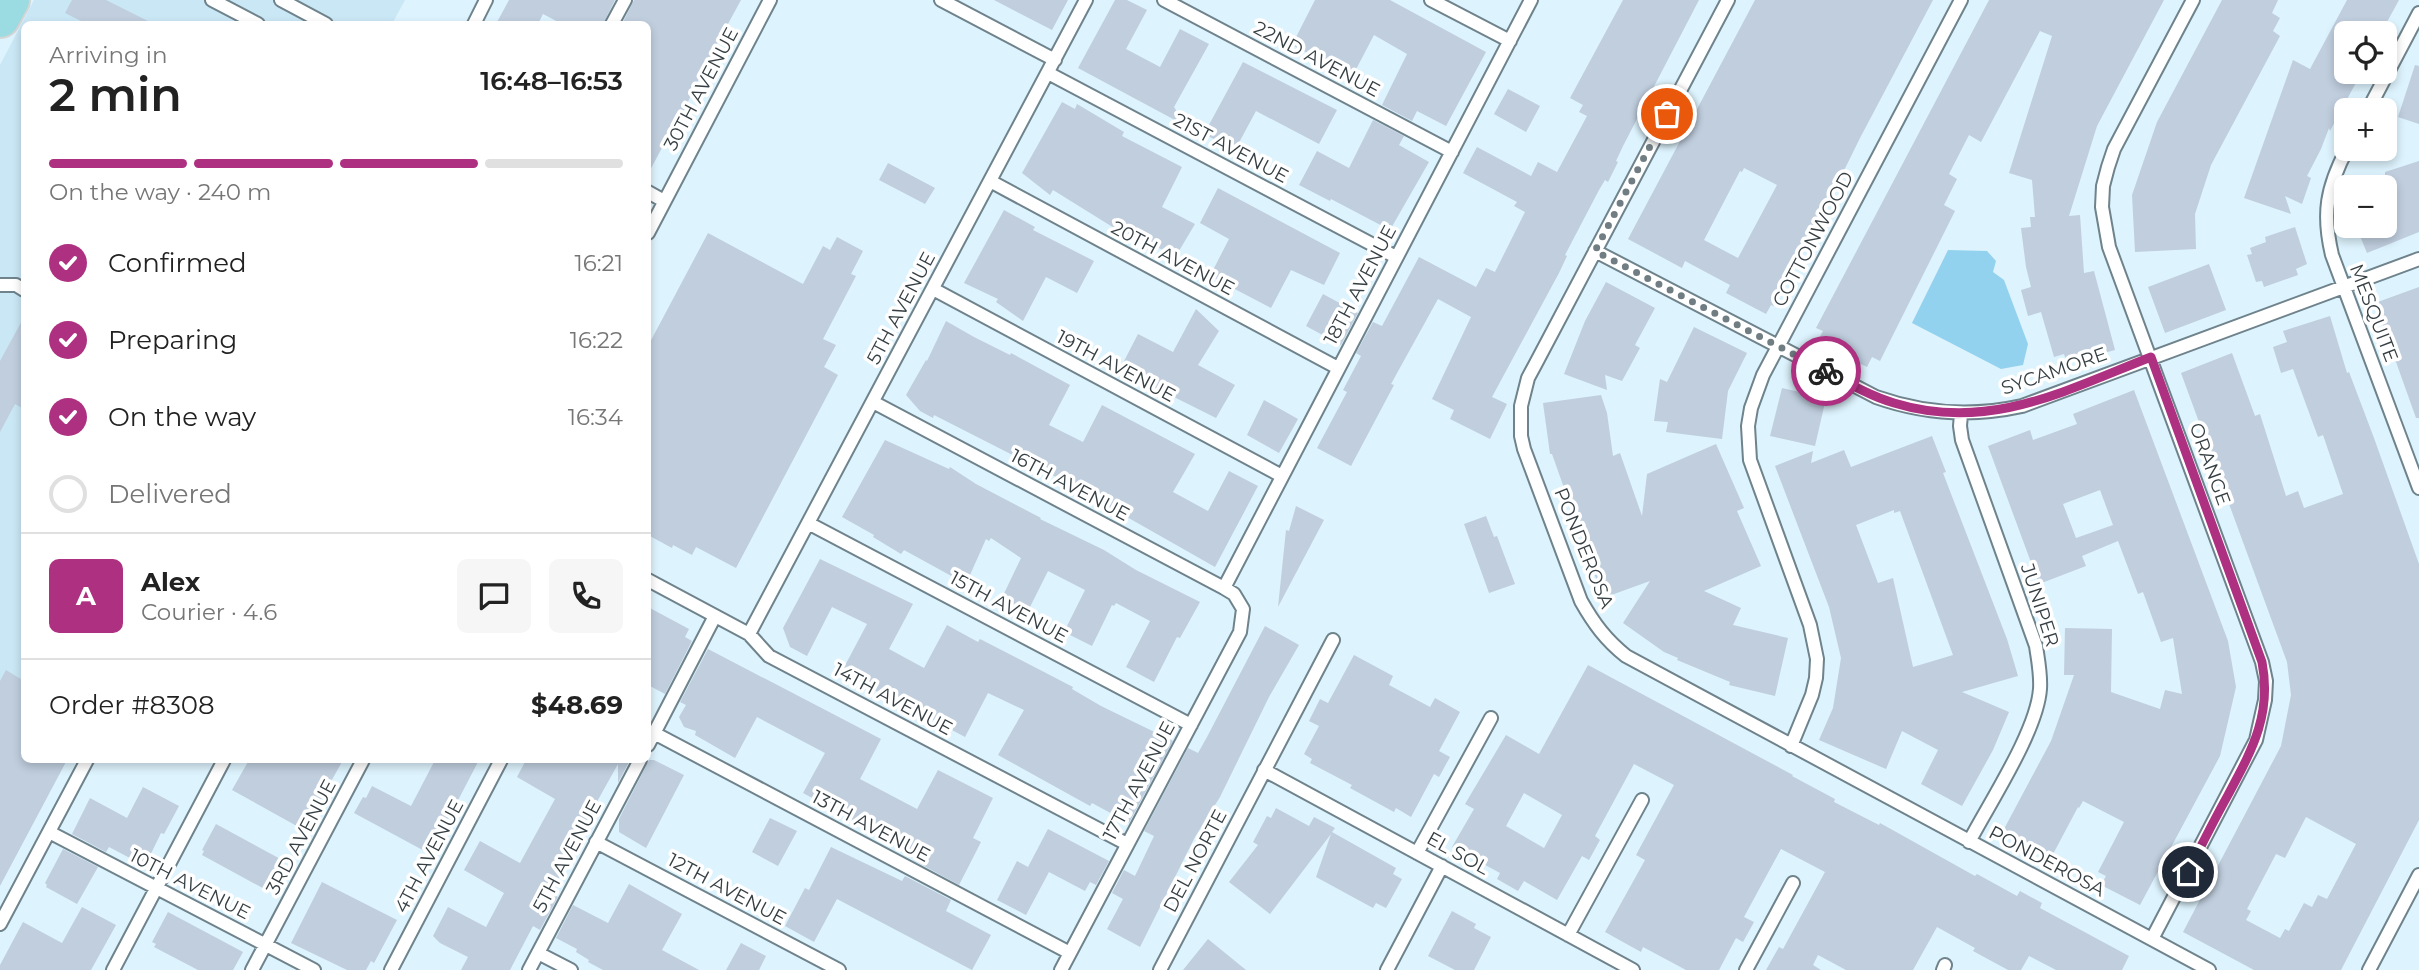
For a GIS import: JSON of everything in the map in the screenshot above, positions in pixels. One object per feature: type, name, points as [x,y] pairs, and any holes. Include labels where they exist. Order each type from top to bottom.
[{"type":"main road","points":[[0,18],[9,0]]},
{"type":"lane","points":[[212,0],[252,21]]},
{"type":"lane","points":[[281,0],[320,21]]},
{"type":"lane","points":[[476,21],[486,0]]},
{"type":"lane","points":[[614,21],[625,0]]},
{"type":"lane","name":"30TH AVENUE","points":[[651,227],[770,0]]},
{"type":"lane","points":[[941,0],[1055,60]]},
{"type":"lane","name":"5TH AVENUE","points":[[749,634],[1086,0]]},
{"type":"lane","name":"22ND AVENUE","points":[[1164,0],[1452,152]]},
{"type":"lane","points":[[1431,0],[1510,41]]},
{"type":"lane","name":"18TH AVENUE","points":[[1224,589],[1531,0]]},
{"type":"lane","name":"PONDEROSA","points":[[1728,0],[1528,378],[1521,406],[1524,449],[1581,601],[1609,642],[1626,656],[2209,970]]},
{"type":"lane","name":"COTTONWOOD","points":[[1791,746],[1805,716],[1816,678],[1815,641],[1754,476],[1748,426],[1756,391],[1779,345],[1961,0]]},
{"type":"lane","name":"ORANGE","points":[[2152,939],[2256,740],[2265,700],[2266,681],[2258,650],[2104,228],[2103,186],[2115,149],[2193,0]]},
{"type":"lane","points":[[2374,98],[2419,13]]},
{"type":"lane","name":"21ST AVENUE","points":[[1048,73],[1396,257]]},
{"type":"lane","name":"MESQUITE","points":[[2341,161],[2335,173],[2325,213],[2332,255],[2419,488]]},
{"type":"lane","name":"20TH AVENUE","points":[[990,181],[1338,369]]},
{"type":"lane","points":[[651,194],[664,201]]},
{"type":"lane","name":"SYCAMORE","points":[[1595,251],[1860,389],[1885,400],[1930,411],[1961,414],[2022,406],[2419,259]]},
{"type":"lane","points":[[0,285],[16,285],[21,288]]},
{"type":"lane","name":"19TH AVENUE","points":[[933,289],[1282,476]]},
{"type":"lane","name":"16TH AVENUE","points":[[873,402],[1234,594],[1243,609]]},
{"type":"lane","name":"JUNIPER","points":[[1961,414],[1962,439],[2036,646],[2040,667],[2040,691],[2028,731],[1969,842]]},
{"type":"lane","name":"15TH AVENUE","points":[[808,523],[1191,725]]},
{"type":"lane","name":"14TH AVENUE","points":[[651,582],[749,634],[769,656],[1127,844]]},
{"type":"lane","name":"17TH AVENUE","points":[[1061,970],[1240,632],[1243,609]]},
{"type":"lane","points":[[651,739],[715,616]]},
{"type":"lane","name":"DEL NORTE","points":[[1160,970],[1333,640]]},
{"type":"lane","points":[[1417,853],[1491,718]]},
{"type":"lane","name":"13TH AVENUE","points":[[651,739],[1070,953]]},
{"type":"lane","points":[[0,924],[85,763]]},
{"type":"lane","points":[[113,970],[222,763]]},
{"type":"lane","name":"3RD AVENUE","points":[[253,970],[361,763]]},
{"type":"lane","name":"4TH AVENUE","points":[[391,970],[500,763]]},
{"type":"lane","name":"5TH AVENUE","points":[[529,970],[638,763]]},
{"type":"lane","name":"EL SOL","points":[[1264,770],[1633,970]]},
{"type":"lane","points":[[1568,935],[1642,800]]},
{"type":"lane","name":"10TH AVENUE","points":[[49,832],[314,970]]},
{"type":"lane","name":"12TH AVENUE","points":[[596,842],[839,970]]},
{"type":"lane","points":[[1387,970],[1442,866]]},
{"type":"lane","points":[[2369,970],[2419,874]]},
{"type":"lane","points":[[1746,970],[1793,883]]},
{"type":"lane","points":[[538,953],[571,970]]},
{"type":"shaded area","points":[[34,0],[405,0],[394,21],[23,21]]},
{"type":"shaded area","points":[[21,25],[21,732],[0,773],[0,65]]},
{"type":"shaded area","points":[[1948,250],[1987,251],[1996,261],[1993,272],[2004,280],[2028,344],[2023,365],[2001,369],[1912,323]]},
{"type":"building","points":[[72,0],[106,0],[148,21],[81,21],[65,13]]},
{"type":"building","points":[[509,0],[615,0],[604,21],[556,21],[543,14],[540,21],[498,21]]},
{"type":"building","points":[[634,0],[741,0],[705,66],[666,148],[663,146],[651,168],[651,21],[624,21]]},
{"type":"building","points":[[994,0],[1068,0],[1052,30]]},
{"type":"building","points":[[1115,0],[1127,0],[1147,10],[1126,49],[1160,67],[1180,29],[1209,44],[1174,107],[1186,126],[1078,68]]},
{"type":"building","points":[[1315,0],[1390,0],[1486,52],[1446,126],[1417,111],[1412,121],[1382,105],[1407,54],[1374,35],[1352,77],[1292,45]]},
{"type":"building","points":[[1623,0],[1699,0],[1623,146],[1608,182],[1605,180],[1599,190],[1565,255],[1567,256],[1559,273],[1492,397],[1507,404],[1490,439],[1450,419],[1454,410],[1432,399],[1471,317],[1438,299],[1391,384],[1394,385],[1351,466],[1317,448],[1347,392],[1343,390],[1361,356],[1356,353],[1373,322],[1382,326],[1419,257],[1476,287],[1486,268],[1495,272],[1525,212],[1514,206],[1517,202],[1463,173],[1477,147],[1531,176],[1538,162],[1557,172],[1587,116],[1579,112],[1583,105],[1570,98]]},
{"type":"building","points":[[1755,0],[1933,0],[1860,138],[1802,256],[1774,306],[1771,305],[1766,314],[1726,293],[1730,285],[1685,261],[1682,268],[1628,239]],"holes":[[[1744,168],[1777,185],[1738,258],[1704,240],[1740,171]]]},
{"type":"building","points":[[1989,0],[2164,0],[2097,126],[2069,216],[2080,215],[2084,273],[2094,271],[2115,350],[2067,363],[2064,354],[2054,357],[2041,312],[2028,316],[2021,290],[2031,287],[2021,228],[2031,227],[2030,217],[2035,217],[2032,180],[2009,173],[2052,36],[2040,31],[1981,142],[1969,135],[1949,174],[1957,179],[1944,205],[1955,211],[1880,361],[1872,357],[1867,367],[1817,342],[1823,331],[1816,328]]},
{"type":"building","points":[[2222,0],[2278,0],[2272,13],[2280,18],[2273,31],[2280,36],[2211,165],[2195,214],[2196,249],[2135,252],[2132,195],[2157,122]]},
{"type":"building","points":[[2347,0],[2399,0],[2388,21],[2336,21]]},
{"type":"building","points":[[2334,24],[2334,84],[2355,84],[2348,98],[2334,98],[2334,124],[2330,131],[2329,128],[2307,176],[2311,178],[2302,204],[2285,196],[2291,214],[2244,198],[2293,60],[2310,69]]},
{"type":"building","points":[[1243,62],[1337,110],[1319,144],[1256,111],[1235,150],[1204,134]]},
{"type":"building","points":[[2415,65],[2419,66],[2419,124],[2398,117]]},
{"type":"building","points":[[1508,89],[1540,106],[1526,132],[1494,114]]},
{"type":"building","points":[[1062,102],[1075,109],[1077,104],[1124,132],[1122,136],[1182,167],[1162,207],[1195,224],[1176,256],[1111,226],[1053,190],[1050,195],[1022,173]]},
{"type":"building","points":[[1373,120],[1404,136],[1399,145],[1429,162],[1390,230],[1299,185],[1317,151],[1349,168]]},
{"type":"building","points":[[2419,161],[2419,232],[2367,253],[2361,238],[2397,238],[2397,175],[2385,175],[2385,172]]},
{"type":"building","points":[[888,163],[935,188],[925,204],[879,180]]},
{"type":"building","points":[[1218,188],[1340,253],[1324,285],[1291,270],[1271,308],[1210,276],[1229,239],[1200,223]]},
{"type":"building","points":[[1004,210],[1035,227],[1033,230],[1094,261],[1077,293],[1046,277],[1023,321],[996,302],[998,299],[964,283]]},
{"type":"building","points":[[2295,227],[2307,264],[2296,269],[2298,275],[2264,287],[2262,281],[2256,282],[2247,255],[2252,254],[2250,248],[2266,242],[2265,237]]},
{"type":"building","points":[[708,233],[803,284],[823,246],[830,250],[837,237],[863,251],[851,274],[856,276],[823,339],[836,345],[824,367],[838,375],[736,568],[696,547],[692,555],[651,537],[651,340]]},
{"type":"building","points":[[2209,264],[2226,310],[2165,333],[2148,287]]},
{"type":"building","points":[[1606,282],[1655,308],[1635,345],[1640,348],[1622,381],[1605,375],[1607,390],[1564,374],[1585,321]]},
{"type":"building","points":[[2419,287],[2419,418],[2416,418],[2375,303]]},
{"type":"building","points":[[1323,294],[1358,313],[1341,345],[1306,326]]},
{"type":"building","points":[[1196,309],[1219,331],[1198,365],[1235,385],[1216,418],[1154,387],[1156,384],[1122,365],[1138,334],[1173,352]]},
{"type":"building","points":[[2330,316],[2347,373],[2349,372],[2374,438],[2419,564],[2419,820],[2341,970],[2254,970],[2183,932],[2281,746],[2291,695],[2287,662],[2181,373],[2232,353],[2255,416],[2260,414],[2286,496],[2298,491],[2304,508],[2343,494],[2323,435],[2318,437],[2293,369],[2281,373],[2273,347],[2287,342],[2283,331]],"holes":[[[2306,817],[2356,844],[2327,899],[2318,895],[2312,907],[2304,903],[2289,931],[2285,929],[2280,938],[2246,920],[2251,911],[2247,909],[2276,854],[2285,858]]]},
{"type":"building","points":[[946,321],[1070,385],[1049,425],[1083,442],[1102,405],[1195,454],[1173,492],[1208,511],[1229,471],[1258,486],[1215,567],[1060,479],[934,415],[933,418],[920,411],[906,395],[927,361]]},
{"type":"building","points":[[21,322],[21,407],[15,404],[0,432],[0,361]]},
{"type":"building","points":[[1694,327],[1747,353],[1728,391],[1722,439],[1666,432],[1668,422],[1654,421],[1660,379],[1667,382]]},
{"type":"building","points":[[1782,388],[1826,398],[1815,446],[1770,436]]},
{"type":"building","points":[[2134,390],[2228,641],[2236,687],[2220,756],[2140,905],[2101,885],[2106,876],[2098,872],[2124,822],[2083,801],[2052,856],[2004,829],[2051,741],[2074,675],[2064,675],[2065,628],[2112,629],[2111,692],[2160,709],[2165,690],[2182,694],[2173,638],[2161,642],[2143,592],[2138,594],[2118,541],[2082,556],[2086,566],[2039,584],[1988,446],[2030,430],[2033,440],[2077,424],[2073,414]],"holes":[[[2100,490],[2113,525],[2076,538],[2063,504]]]},
{"type":"building","points":[[1601,395],[1607,413],[1613,456],[1620,453],[1642,516],[1647,474],[1716,444],[1744,508],[1737,511],[1761,566],[1704,591],[1741,608],[1733,625],[1788,638],[1775,696],[1729,685],[1730,682],[1677,660],[1678,658],[1664,652],[1623,623],[1650,581],[1603,598],[1550,454],[1543,403]]},
{"type":"building","points":[[1264,400],[1298,419],[1279,453],[1247,435]]},
{"type":"building","points":[[1932,436],[1946,472],[1943,473],[2007,639],[2018,676],[1962,692],[2009,712],[1993,750],[1962,806],[1921,784],[1938,750],[1902,731],[1886,769],[1819,740],[1833,708],[1841,658],[1829,607],[1775,466],[1813,451],[1811,463],[1844,450],[1851,467]],"holes":[[[1894,510],[1894,513],[1900,511],[1953,655],[1913,667],[1893,578],[1878,583],[1856,525]]]},
{"type":"building","points":[[885,440],[949,469],[950,467],[1040,519],[1200,602],[1180,638],[1177,637],[1154,682],[1126,667],[1150,621],[1116,603],[1112,605],[1092,646],[1064,632],[1085,590],[1048,571],[1025,617],[999,604],[1021,558],[991,538],[989,541],[986,539],[966,584],[904,550],[901,554],[842,517]]},
{"type":"building","points":[[1296,506],[1324,520],[1278,607],[1286,530],[1289,531]]},
{"type":"building","points":[[1486,516],[1494,537],[1497,536],[1515,584],[1489,593],[1464,524]]},
{"type":"building","points":[[820,559],[913,604],[889,649],[924,668],[947,625],[978,642],[980,639],[1073,687],[1072,689],[1101,706],[1173,741],[1129,823],[1092,803],[1090,806],[998,755],[1024,710],[988,693],[965,737],[922,714],[920,709],[914,712],[903,696],[899,703],[841,673],[867,624],[832,607],[807,656],[790,647],[783,628]]},
{"type":"building","points":[[651,609],[689,629],[685,637],[692,641],[665,694],[651,687]]},
{"type":"building","points":[[1265,626],[1299,645],[1269,697],[1220,797],[1195,837],[1140,947],[1107,929],[1123,899],[1112,893],[1124,870],[1135,876],[1154,836],[1144,831],[1188,748],[1198,753]]},
{"type":"building","points":[[708,649],[881,739],[860,779],[917,809],[938,770],[993,798],[973,838],[981,842],[959,885],[913,860],[916,854],[803,793],[825,753],[757,717],[735,758],[695,735],[696,731],[684,727],[679,717],[686,705],[680,702]]},
{"type":"building","points":[[1354,655],[1393,676],[1389,685],[1430,707],[1435,698],[1460,712],[1439,751],[1450,757],[1439,777],[1434,774],[1411,817],[1396,808],[1394,812],[1350,788],[1352,785],[1310,763],[1312,759],[1304,754],[1319,726],[1309,721],[1320,699],[1328,703]]},
{"type":"building","points":[[1588,665],[1793,775],[1835,799],[1834,802],[1879,825],[1880,823],[1975,876],[1977,874],[2017,896],[2020,891],[2042,903],[2040,908],[2129,956],[2122,970],[2056,970],[2029,956],[2021,970],[2008,970],[1937,927],[1913,970],[1846,970],[1818,955],[1813,965],[1821,970],[1766,970],[1779,947],[1783,949],[1825,872],[1781,849],[1744,917],[1754,922],[1743,942],[1736,938],[1719,970],[1686,970],[1643,947],[1641,952],[1605,932],[1645,860],[1636,855],[1674,785],[1634,764],[1595,836],[1600,840],[1589,860],[1582,856],[1557,900],[1524,881],[1518,891],[1497,879],[1500,873],[1452,847],[1474,809],[1465,804],[1506,735],[1539,754]],"holes":[[[1524,793],[1562,815],[1544,848],[1506,826]]]},
{"type":"building","points":[[6,670],[21,679],[21,763],[65,763],[0,886],[0,681]]},
{"type":"building","points":[[651,760],[684,775],[646,848],[619,832],[619,819]]},
{"type":"building","points":[[247,763],[341,763],[304,830],[232,790]]},
{"type":"building","points":[[433,763],[477,763],[430,854],[354,813],[372,786],[411,806]]},
{"type":"building","points":[[524,763],[628,763],[618,783],[618,764],[570,850],[573,852],[551,893],[558,897],[540,930],[533,926],[510,970],[461,970],[468,957],[440,943],[433,936],[448,907],[486,927],[504,893],[464,870],[480,841],[520,863],[555,799],[517,777]]},
{"type":"building","points":[[143,787],[179,806],[164,834],[161,833],[145,866],[109,847],[106,852],[72,834],[90,798],[127,818]]},
{"type":"building","points":[[1276,808],[1309,826],[1314,817],[1335,828],[1332,832],[1396,868],[1393,874],[1402,879],[1386,908],[1376,903],[1373,908],[1316,877],[1331,834],[1270,914],[1229,882],[1258,845],[1253,842],[1267,816],[1271,818]]},
{"type":"building","points":[[770,818],[797,831],[778,866],[752,852]]},
{"type":"building","points":[[216,824],[286,862],[270,892],[202,855]]},
{"type":"building","points":[[1048,829],[1109,861],[1096,885],[1090,882],[1085,891],[1049,872],[1026,915],[997,900],[1017,861],[1028,867]]},
{"type":"building","points":[[831,847],[902,881],[905,876],[951,900],[946,911],[991,935],[972,970],[837,899],[814,942],[785,926],[805,888],[809,890]]},
{"type":"building","points":[[63,849],[98,867],[77,904],[46,887],[45,883]]},
{"type":"building","points":[[322,882],[397,920],[374,963],[371,961],[366,970],[347,970],[291,943]]},
{"type":"building","points":[[629,884],[682,914],[662,950],[699,970],[603,970],[588,962],[589,960],[576,952],[577,949],[556,938],[573,905],[608,923]]},
{"type":"building","points":[[82,907],[116,925],[91,970],[0,970],[0,965],[23,922],[62,943]]},
{"type":"building","points":[[1452,911],[1476,924],[1474,928],[1491,937],[1474,970],[1455,970],[1428,956]]},
{"type":"building","points":[[168,912],[243,952],[233,970],[198,970],[154,947],[156,944],[152,942]]},
{"type":"building","points":[[1208,939],[1246,970],[1183,970]]},
{"type":"building","points":[[741,943],[766,956],[759,970],[726,970]]},
{"type":"way so far","points":[[1667,114],[1595,251],[1826,371]]},
{"type":"route","points":[[1826,371],[1876,397],[1894,403],[1961,414],[2022,406],[2151,357],[2262,662],[2266,681],[2262,720],[2256,740],[2188,872]]}]
